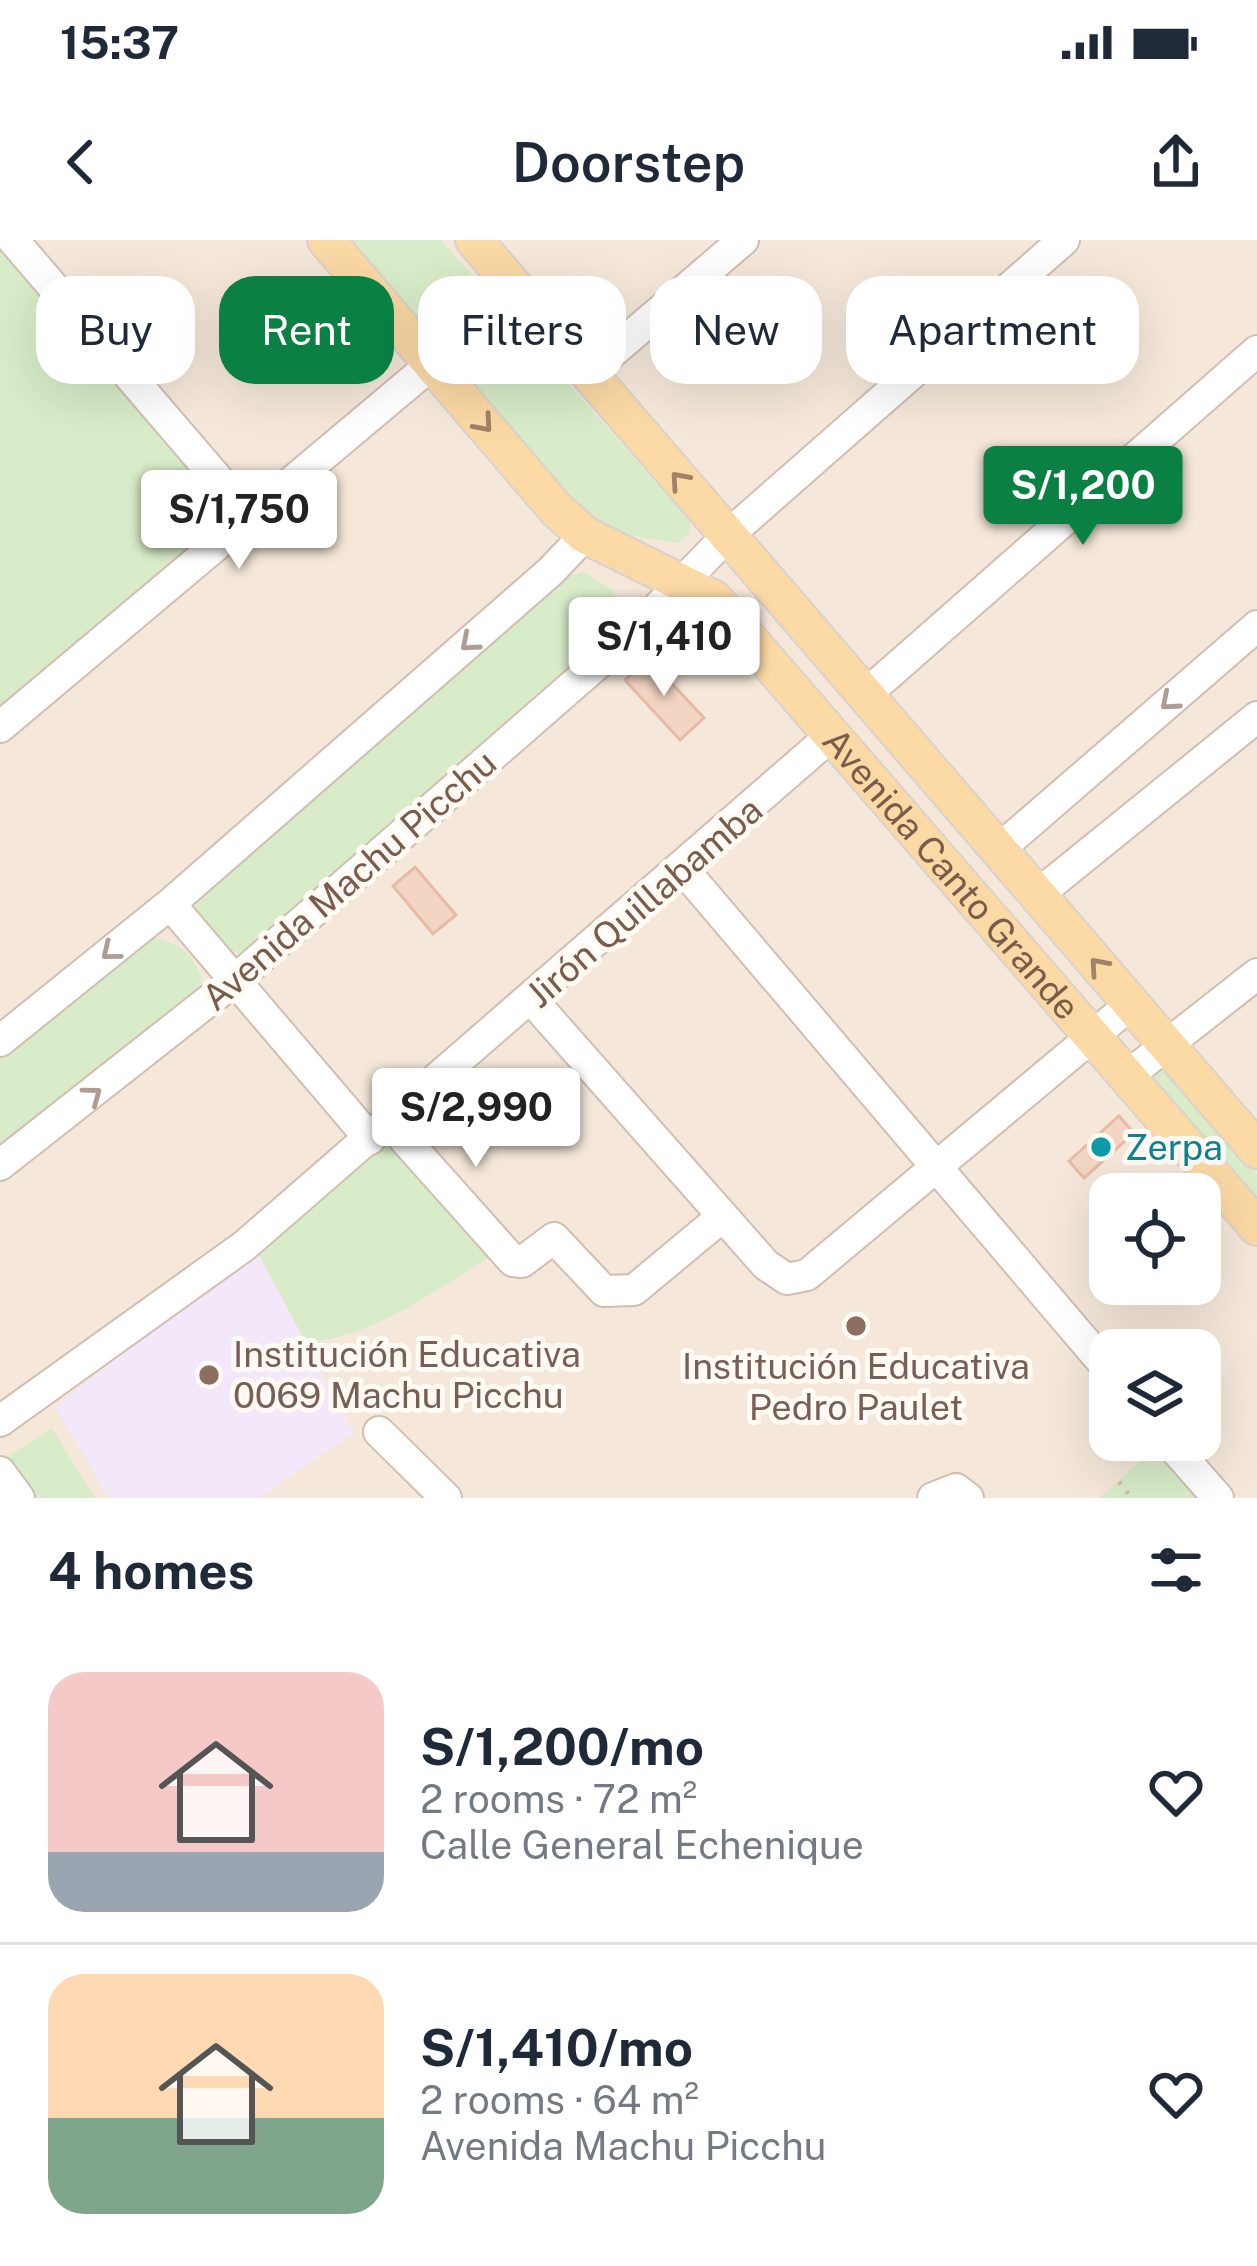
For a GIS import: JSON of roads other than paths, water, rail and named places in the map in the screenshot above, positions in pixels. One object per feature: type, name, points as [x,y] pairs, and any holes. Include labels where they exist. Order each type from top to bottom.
[{"type":"main road","name":"Avenida Canto Grande","points":[[326,240],[418,348]]},
{"type":"main road","name":"Avenida Canto Grande","points":[[474,240],[505,276]]},
{"type":"main road","name":"Avenida Canto Grande","points":[[450,384],[585,535],[682,579],[714,599],[1257,1227]]},
{"type":"main road","name":"Avenida Canto Grande","points":[[597,384],[1257,1150]]},
{"type":"main road","points":[[777,672],[812,635]]},
{"type":"street","points":[[14,240],[252,519]]},
{"type":"street","points":[[626,340],[743,240]]},
{"type":"street","name":"Avenida Machu Picchu","points":[[0,1165],[235,980],[632,633],[727,536],[1064,240]]},
{"type":"street","points":[[865,695],[1257,351]]},
{"type":"street","points":[[0,727],[418,376]]},
{"type":"street","points":[[0,1041],[170,904],[551,571],[585,535]]},
{"type":"street","points":[[997,851],[1257,626]]},
{"type":"street","points":[[1036,896],[1257,717]]},
{"type":"street","name":"Jirón Quillabamba","points":[[0,1421],[244,1246],[832,735]]},
{"type":"street","points":[[683,869],[1089,1346]]},
{"type":"street","points":[[170,904],[235,980],[513,1262],[522,1262],[554,1238],[604,1291],[634,1290],[723,1216]]},
{"type":"street","points":[[1126,1076],[1257,974]]},
{"type":"street","points":[[532,1000],[766,1265],[787,1279],[807,1275],[1131,1004]]},
{"type":"street","points":[[379,1432],[446,1498]]},
{"type":"street","points":[[1185,1461],[1218,1498]]},
{"type":"street","points":[[0,1472],[19,1498]]},
{"type":"place","name":"Zerpa","points":[[1101,1147]]},
{"type":"place","name":"Institución Educativa Pedro Paulet","points":[[856,1326]]},
{"type":"place","name":"Institución Educativa 0069 Machu Picchu","points":[[209,1375]]}]
